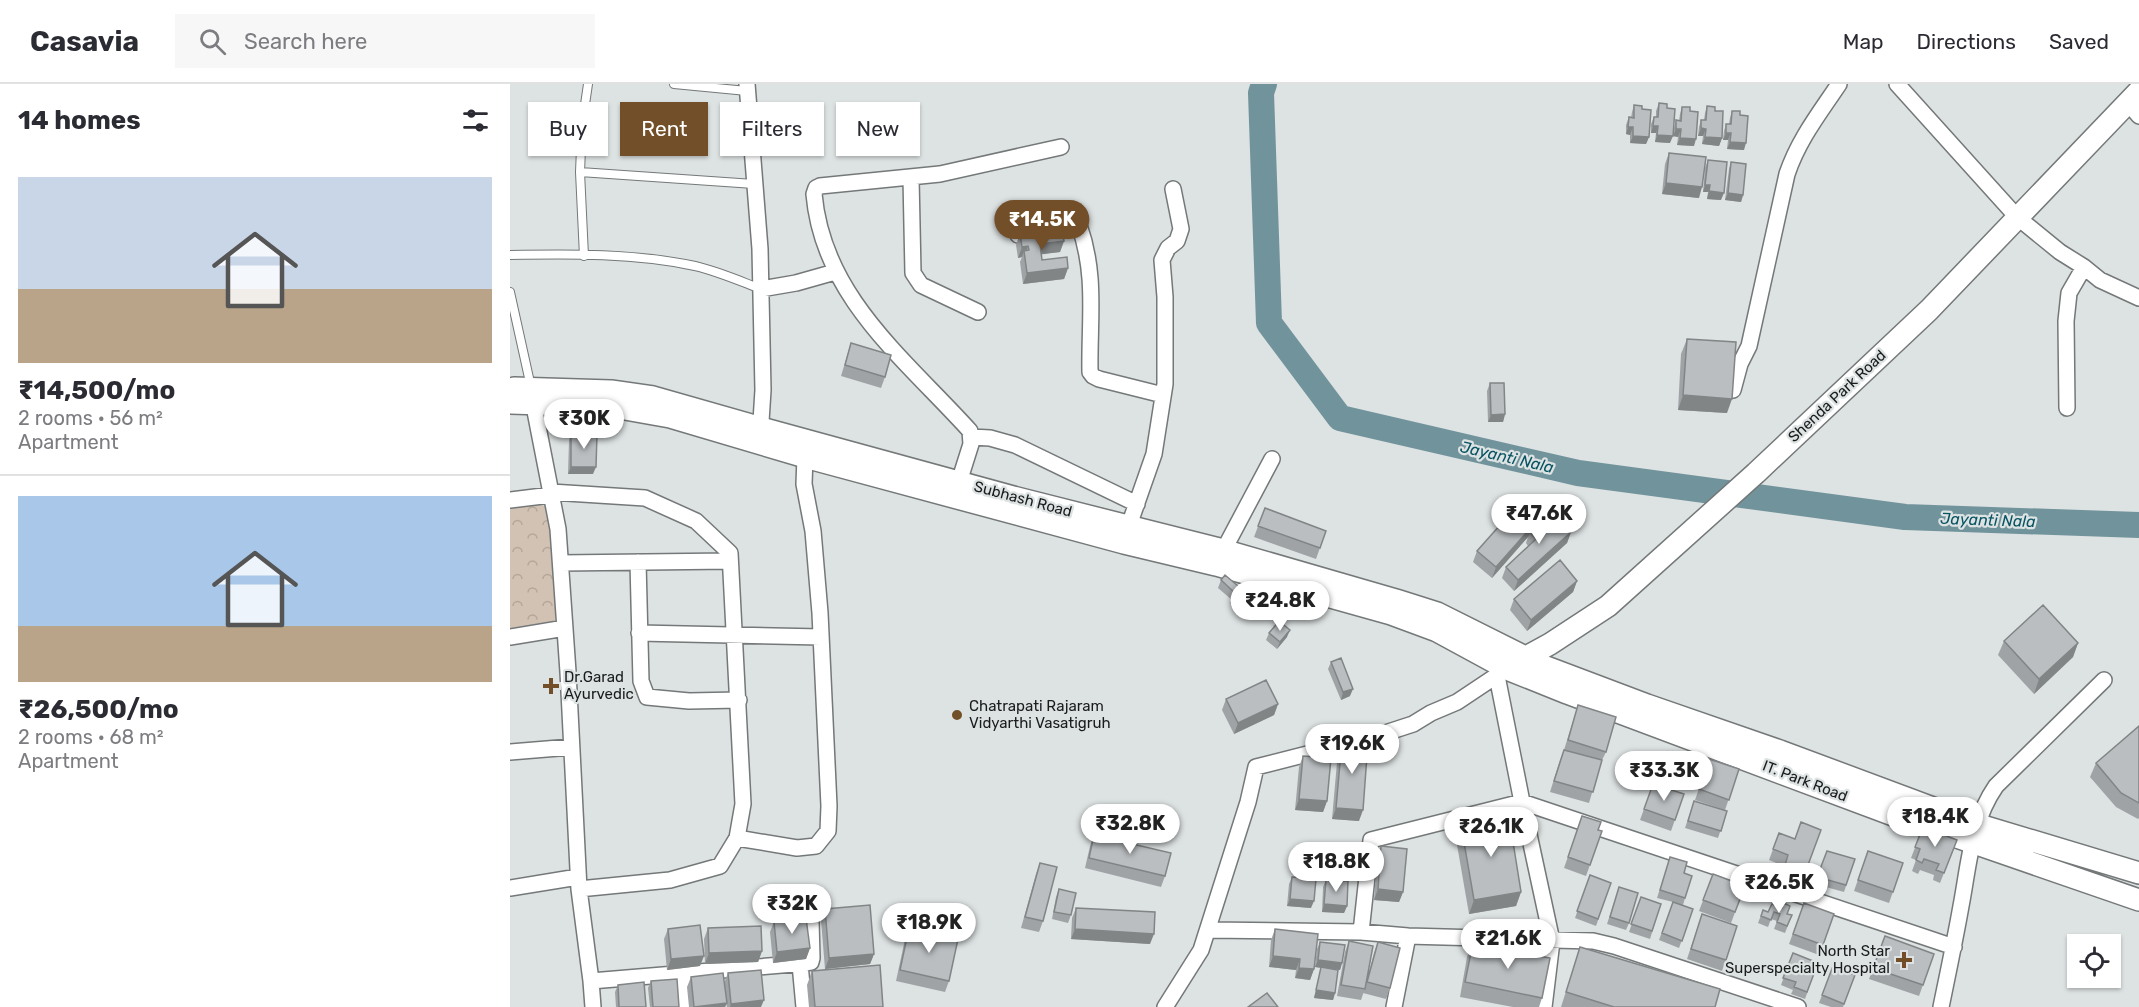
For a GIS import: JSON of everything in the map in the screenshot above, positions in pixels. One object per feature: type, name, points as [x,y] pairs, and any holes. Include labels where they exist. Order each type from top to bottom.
[{"type":"main road","name":"Shenda Park Road","points":[[1502,672],[1525,656],[1550,645],[1608,606],[1724,502],[1929,310],[2017,217],[2135,103]]},
{"type":"main road","name":"Subhash Road","points":[[510,403],[525,393],[657,414],[719,430],[760,436],[948,484],[1126,535],[1437,613],[1525,656]]},
{"type":"main road","name":"Subhash Road","points":[[760,436],[806,457],[948,484]]},
{"type":"main road","name":"Subhash Road","points":[[1219,558],[1403,618],[1446,635],[1502,672]]},
{"type":"main road","name":"IT. Park Road","points":[[1525,656],[1541,665],[1647,705],[1780,751],[2139,900]]},
{"type":"main road","name":"IT. Park Road","points":[[1502,672],[1893,815],[2139,873]]},
{"type":"street","points":[[1733,390],[1740,364],[1749,346],[1793,156],[1799,142],[1839,84]]},
{"type":"street","points":[[1897,84],[2017,217],[2060,252],[2100,280],[2139,298]]},
{"type":"street","points":[[747,87],[760,238],[763,390],[760,436]]},
{"type":"street","points":[[948,484],[972,437],[970,431],[908,367],[868,321],[835,272],[825,249],[815,204],[816,188],[824,185],[940,174],[1061,147]]},
{"type":"street","points":[[911,178],[913,273],[916,280],[921,285],[978,312]]},
{"type":"street","points":[[1126,535],[1154,454],[1163,395],[1166,372],[1166,337],[1162,260],[1168,248],[1176,241],[1181,229],[1173,189]]},
{"type":"street","points":[[1018,235],[1071,224],[1079,225],[1090,277],[1092,312],[1090,372],[1099,379],[1163,395]]},
{"type":"street","points":[[2067,408],[2066,321],[2069,292],[2084,267]]},
{"type":"street","points":[[761,289],[796,283],[835,272]]},
{"type":"street","points":[[525,393],[558,529],[578,883],[593,1007]]},
{"type":"street","points":[[972,437],[990,438],[1015,445],[1137,504]]},
{"type":"street","points":[[737,838],[797,848],[816,846],[828,831],[821,637],[813,531],[803,474],[806,457]]},
{"type":"street","points":[[1219,558],[1272,459]]},
{"type":"street","points":[[510,501],[551,494],[645,498],[696,521],[730,553],[743,804],[737,838],[720,866],[670,880],[510,888]]},
{"type":"street","points":[[561,563],[730,561]]},
{"type":"street","points":[[638,562],[641,681],[647,698],[689,702],[739,700]]},
{"type":"street","points":[[510,637],[565,628]]},
{"type":"street","points":[[639,633],[821,637]]},
{"type":"street","points":[[1165,1007],[1201,950],[1248,802],[1256,767],[1370,738],[1413,724],[1457,702],[1502,672],[1522,802],[1552,941],[1544,1007]]},
{"type":"street","points":[[1941,1007],[1974,833],[1987,799],[1996,786],[2104,680]]},
{"type":"street","points":[[510,752],[571,747]]},
{"type":"street","points":[[1360,932],[1371,840],[1522,802],[1954,947]]},
{"type":"street","points":[[591,981],[811,962],[811,921]]},
{"type":"street","points":[[1208,930],[1360,932],[1408,936],[1593,941],[1798,1007]]},
{"type":"street","points":[[1394,1007],[1408,936]]},
{"type":"street","points":[[800,964],[804,1007]]},
{"type":"street","points":[[683,973],[686,1007]]},
{"type":"lane","points":[[584,256],[580,172],[582,125],[588,84]]},
{"type":"lane","points":[[674,84],[747,87]]},
{"type":"lane","points":[[580,172],[754,184]]},
{"type":"lane","points":[[510,255],[658,259],[698,267],[761,289]]},
{"type":"lane","points":[[510,292],[525,393]]},
{"type":"green space","points":[[546,506],[549,518],[557,612],[555,621],[549,625],[510,631],[510,508]]},
{"type":"building","points":[[1659,103],[1667,104],[1667,108],[1675,109],[1673,136],[1657,135],[1658,126],[1653,126],[1654,117],[1658,117]]},
{"type":"building","points":[[1634,105],[1651,110],[1649,137],[1633,136],[1633,127],[1628,127],[1629,117],[1634,118]]},
{"type":"building","points":[[1707,106],[1715,107],[1715,111],[1723,111],[1722,138],[1705,137],[1706,129],[1701,128],[1701,120],[1706,120]]},
{"type":"building","points":[[1682,107],[1690,107],[1690,111],[1698,112],[1696,139],[1680,138],[1681,129],[1676,129],[1676,120],[1681,121]]},
{"type":"building","points":[[1732,111],[1740,111],[1740,115],[1748,116],[1746,143],[1730,142],[1731,133],[1726,133],[1726,124],[1731,124]]},
{"type":"building","points":[[1669,153],[1706,157],[1702,187],[1666,183]]},
{"type":"building","points":[[1708,160],[1727,162],[1724,193],[1709,191],[1710,185],[1705,185]]},
{"type":"building","points":[[1731,162],[1746,164],[1743,195],[1728,193]]},
{"type":"building","points":[[1062,229],[1064,241],[1040,244],[1042,260],[1067,257],[1068,268],[1027,273],[1024,251],[1029,250],[1028,246],[1022,247],[1020,234]]},
{"type":"building","points":[[1687,339],[1736,342],[1732,399],[1683,395]]},
{"type":"building","points":[[851,343],[891,355],[885,377],[845,365]]},
{"type":"building","points":[[1490,383],[1504,383],[1505,414],[1491,415]]},
{"type":"building","points":[[571,433],[597,434],[596,467],[571,467]]},
{"type":"building","points":[[1517,506],[1535,523],[1496,567],[1477,551]]},
{"type":"building","points":[[1265,508],[1326,531],[1320,548],[1258,526]]},
{"type":"building","points":[[1552,512],[1571,532],[1518,580],[1506,567],[1536,539],[1530,533]]},
{"type":"building","points":[[1560,560],[1577,581],[1531,620],[1514,599]]},
{"type":"building","points":[[1225,575],[1251,597],[1244,605],[1233,596],[1235,593],[1221,580]]},
{"type":"building","points":[[2043,605],[2078,643],[2039,679],[2004,641]]},
{"type":"building","points":[[1279,621],[1290,630],[1280,642],[1269,633]]},
{"type":"building","points":[[1341,658],[1353,689],[1343,692],[1331,662]]},
{"type":"building","points":[[1266,680],[1278,704],[1238,723],[1226,699]]},
{"type":"building","points":[[1578,705],[1616,717],[1606,752],[1568,740]]},
{"type":"building","points":[[2139,726],[2139,803],[2121,793],[2096,763]]},
{"type":"building","points":[[1342,740],[1368,742],[1363,810],[1336,808]]},
{"type":"building","points":[[1564,750],[1602,760],[1593,792],[1554,781]]},
{"type":"building","points":[[1303,756],[1331,758],[1327,801],[1299,799]]},
{"type":"building","points":[[1709,759],[1739,769],[1729,800],[1699,789]]},
{"type":"building","points":[[1653,784],[1684,794],[1675,820],[1644,809]]},
{"type":"building","points":[[1694,801],[1727,811],[1721,831],[1688,821]]},
{"type":"building","points":[[1582,816],[1601,822],[1598,830],[1602,831],[1590,865],[1568,857]]},
{"type":"building","points":[[1509,817],[1521,892],[1474,900],[1461,825]]},
{"type":"building","points":[[1801,822],[1821,830],[1805,873],[1785,865],[1788,855],[1773,849],[1779,833],[1795,839]]},
{"type":"building","points":[[1923,827],[1957,840],[1944,873],[1936,870],[1939,864],[1924,859],[1922,863],[1916,860],[1920,849],[1915,847]]},
{"type":"building","points":[[1094,835],[1171,853],[1165,876],[1089,858]]},
{"type":"building","points":[[1381,846],[1407,849],[1403,892],[1378,889]]},
{"type":"building","points":[[1304,847],[1347,850],[1346,867],[1303,864]]},
{"type":"building","points":[[1827,851],[1855,859],[1846,885],[1817,877]]},
{"type":"building","points":[[1868,851],[1903,863],[1893,892],[1858,880]]},
{"type":"building","points":[[1670,857],[1687,862],[1684,873],[1692,876],[1685,898],[1660,890]]},
{"type":"building","points":[[1040,863],[1057,867],[1043,921],[1025,917]]},
{"type":"building","points":[[1713,874],[1745,886],[1735,912],[1703,900]]},
{"type":"building","points":[[1590,875],[1611,883],[1598,919],[1577,911]]},
{"type":"building","points":[[1292,877],[1316,879],[1314,901],[1290,899]]},
{"type":"building","points":[[1326,880],[1348,881],[1347,906],[1324,904]]},
{"type":"building","points":[[1619,887],[1638,893],[1629,923],[1610,917]]},
{"type":"building","points":[[1059,889],[1076,893],[1071,915],[1054,912]]},
{"type":"building","points":[[1641,897],[1661,904],[1652,931],[1631,924]]},
{"type":"building","points":[[1673,902],[1693,909],[1682,941],[1662,933]]},
{"type":"building","points":[[1784,903],[1790,906],[1787,914],[1792,915],[1787,926],[1777,922],[1780,914],[1774,912],[1771,920],[1761,916],[1763,910],[1768,912],[1772,904],[1782,908]]},
{"type":"building","points":[[1804,903],[1834,914],[1823,945],[1793,934]]},
{"type":"building","points":[[870,905],[874,954],[829,958],[825,909]]},
{"type":"building","points":[[1076,908],[1155,912],[1154,934],[1075,929]]},
{"type":"building","points":[[1702,914],[1737,926],[1726,960],[1691,949]]},
{"type":"building","points":[[806,918],[810,948],[777,952],[774,922]]},
{"type":"building","points":[[700,925],[704,956],[671,959],[668,929]]},
{"type":"building","points":[[761,926],[762,951],[709,953],[708,928]]},
{"type":"building","points":[[909,928],[958,939],[949,981],[900,970]]},
{"type":"building","points":[[1275,929],[1318,934],[1314,969],[1299,968],[1300,959],[1273,956]]},
{"type":"building","points":[[1885,936],[1934,954],[1923,985],[1873,968]]},
{"type":"building","points":[[1349,941],[1373,946],[1365,989],[1341,985]]},
{"type":"building","points":[[1320,942],[1345,945],[1342,963],[1318,960]]},
{"type":"building","points":[[1378,942],[1400,948],[1390,988],[1367,982]]},
{"type":"building","points":[[1473,943],[1550,958],[1542,998],[1465,982]]},
{"type":"building","points":[[1580,947],[1720,989],[1715,1007],[1614,1007],[1566,992]]},
{"type":"building","points":[[1793,953],[1818,963],[1807,992],[1794,987],[1796,982],[1783,978]]},
{"type":"building","points":[[880,965],[883,1007],[815,1007],[812,971]]},
{"type":"building","points":[[1833,966],[1855,975],[1844,1004],[1822,995]]},
{"type":"building","points":[[1321,967],[1338,970],[1335,993],[1316,990]]},
{"type":"building","points":[[761,970],[764,1000],[731,1004],[728,973]]},
{"type":"building","points":[[723,973],[727,1003],[694,1007],[691,977]]},
{"type":"building","points":[[677,979],[679,1007],[653,1007],[651,981]]},
{"type":"building","points":[[644,982],[646,1007],[619,1007],[618,985]]},
{"type":"building","points":[[1267,993],[1278,1007],[1248,1007]]},
{"type":"waterway","name":"Jayanti Nala","points":[[1264,84],[1261,93],[1269,323],[1340,418],[1578,473],[1905,517],[2139,525]]},
{"type":"place","name":"Dr.Garad Ayurvedic","points":[[551,686]]},
{"type":"place","name":"Chatrapati Rajaram Vidyarthi Vasatigruh","points":[[957,715]]},
{"type":"place","name":"North Star Superspecialty Hospital","points":[[1904,960]]}]
